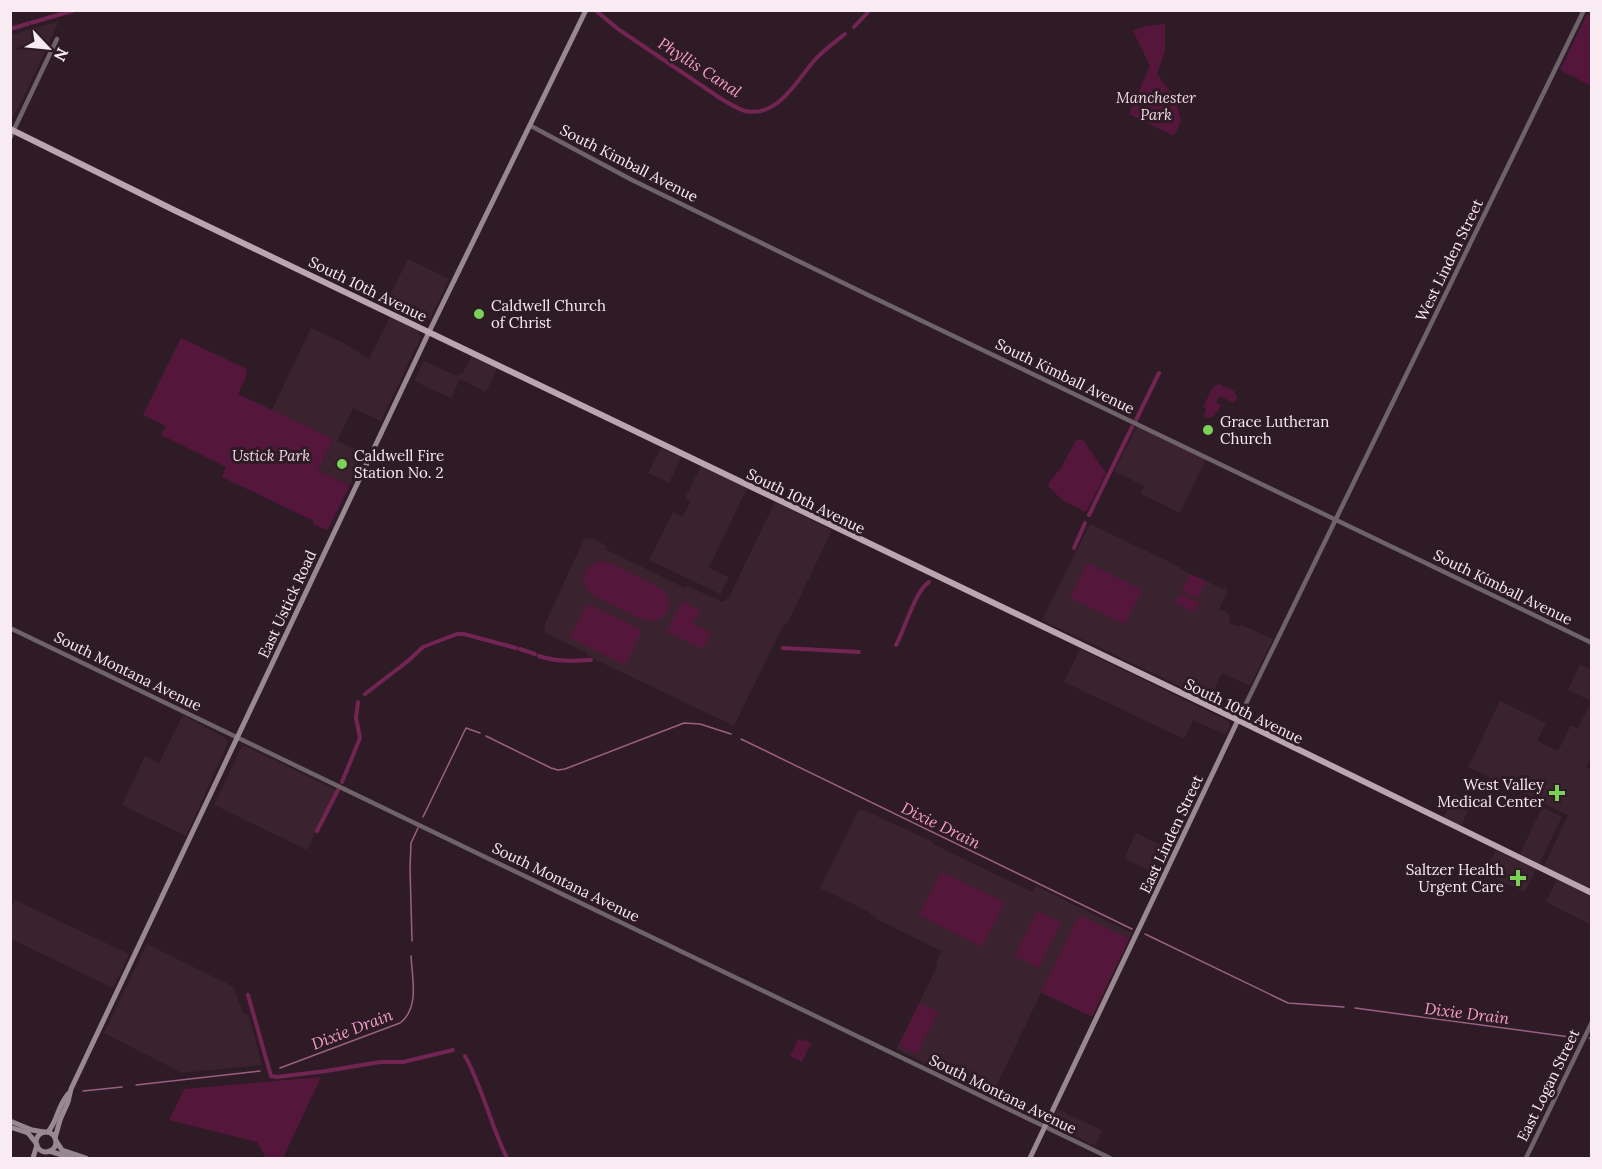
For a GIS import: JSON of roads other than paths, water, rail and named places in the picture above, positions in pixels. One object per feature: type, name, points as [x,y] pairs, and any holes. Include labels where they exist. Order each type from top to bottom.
[{"type":"main road","name":"East Ustick Road","points":[[46,1132],[54,1124],[62,1102],[69,1094],[429,332],[586,10]]},
{"type":"main road","name":"South 10th Avenue","points":[[12,130],[176,211],[1238,720],[1592,893]]},
{"type":"main road","name":"East Linden Street","points":[[1030,1158],[1238,720]]},
{"type":"main road","name":"East Ustick Road","points":[[55,1140],[69,1094]]},
{"type":"main road","points":[[10,1121],[32,1130],[52,1134],[62,1150],[86,1158]]},
{"type":"main road","points":[[10,1127],[28,1133],[42,1151],[72,1158]]},
{"type":"main road","points":[[33,1158],[39,1136],[46,1132]]},
{"type":"main road","points":[[39,1158],[55,1146],[55,1140]]},
{"type":"street","name":"West Linden Street","points":[[1336,521],[1584,10]]},
{"type":"street","points":[[10,138],[57,39]]},
{"type":"street","name":"South Kimball Avenue","points":[[531,126],[632,180],[1592,643]]},
{"type":"street","name":"East Linden Street","points":[[1238,720],[1336,521]]},
{"type":"street","name":"South Montana Avenue","points":[[10,627],[1110,1158]]},
{"type":"street","name":"East Logan Street","points":[[1526,1158],[1592,1022]]},
{"type":"waterway","name":"Phyllis Canal","points":[[10,29],[75,10]]},
{"type":"waterway","name":"Phyllis Canal","points":[[595,10],[618,29],[720,98],[745,111],[756,112],[776,104],[785,97],[817,58],[845,34]]},
{"type":"waterway","name":"Phyllis Canal","points":[[854,27],[870,10]]},
{"type":"waterway","points":[[1136,420],[1159,373]]},
{"type":"waterway","points":[[1089,515],[1132,427]]},
{"type":"waterway","points":[[1074,548],[1085,523]]},
{"type":"waterway","points":[[896,645],[919,593],[929,582]]},
{"type":"waterway","points":[[365,694],[423,647],[457,634],[516,648]]},
{"type":"waterway","points":[[783,648],[859,652]]},
{"type":"waterway","points":[[520,649],[535,654]]},
{"type":"waterway","points":[[539,656],[558,660],[591,660]]},
{"type":"waterway","points":[[342,782],[360,738],[356,718],[358,702]]},
{"type":"waterway","name":"Dixie Drain","points":[[486,736],[558,770],[684,723],[700,724],[731,734]]},
{"type":"waterway","name":"Dixie Drain","points":[[423,817],[466,728],[480,733]]},
{"type":"waterway","name":"Dixie Drain","points":[[741,739],[1132,929]]},
{"type":"waterway","points":[[317,831],[338,790]]},
{"type":"waterway","name":"Dixie Drain","points":[[412,941],[411,843],[418,828]]},
{"type":"waterway","name":"Dixie Drain","points":[[1145,934],[1288,1003],[1344,1007]]},
{"type":"waterway","name":"Dixie Drain","points":[[280,1068],[400,1023],[406,1017],[413,1001],[411,956]]},
{"type":"waterway","points":[[248,995],[271,1076],[326,1071],[380,1062],[403,1062],[453,1050]]},
{"type":"waterway","name":"Dixie Drain","points":[[1355,1008],[1577,1038]]},
{"type":"waterway","points":[[465,1056],[507,1158]]},
{"type":"waterway","name":"Dixie Drain","points":[[136,1085],[260,1071]]},
{"type":"waterway","name":"Dixie Drain","points":[[83,1091],[122,1087]]},
{"type":"place","name":"Caldwell Church of Christ","points":[[479,314]]},
{"type":"place","name":"Grace Lutheran Church","points":[[1208,430]]},
{"type":"place","name":"Caldwell Fire Station No. 2","points":[[342,464]]},
{"type":"place","name":"West Valley Medical Center","points":[[1557,793]]},
{"type":"place","name":"Saltzer Health Urgent Care","points":[[1518,878]]},
{"type":"park label","name":"Manchester Park","points":[[1156,106]]},
{"type":"park label","name":"Ustick Park","points":[[271,455]]}]
